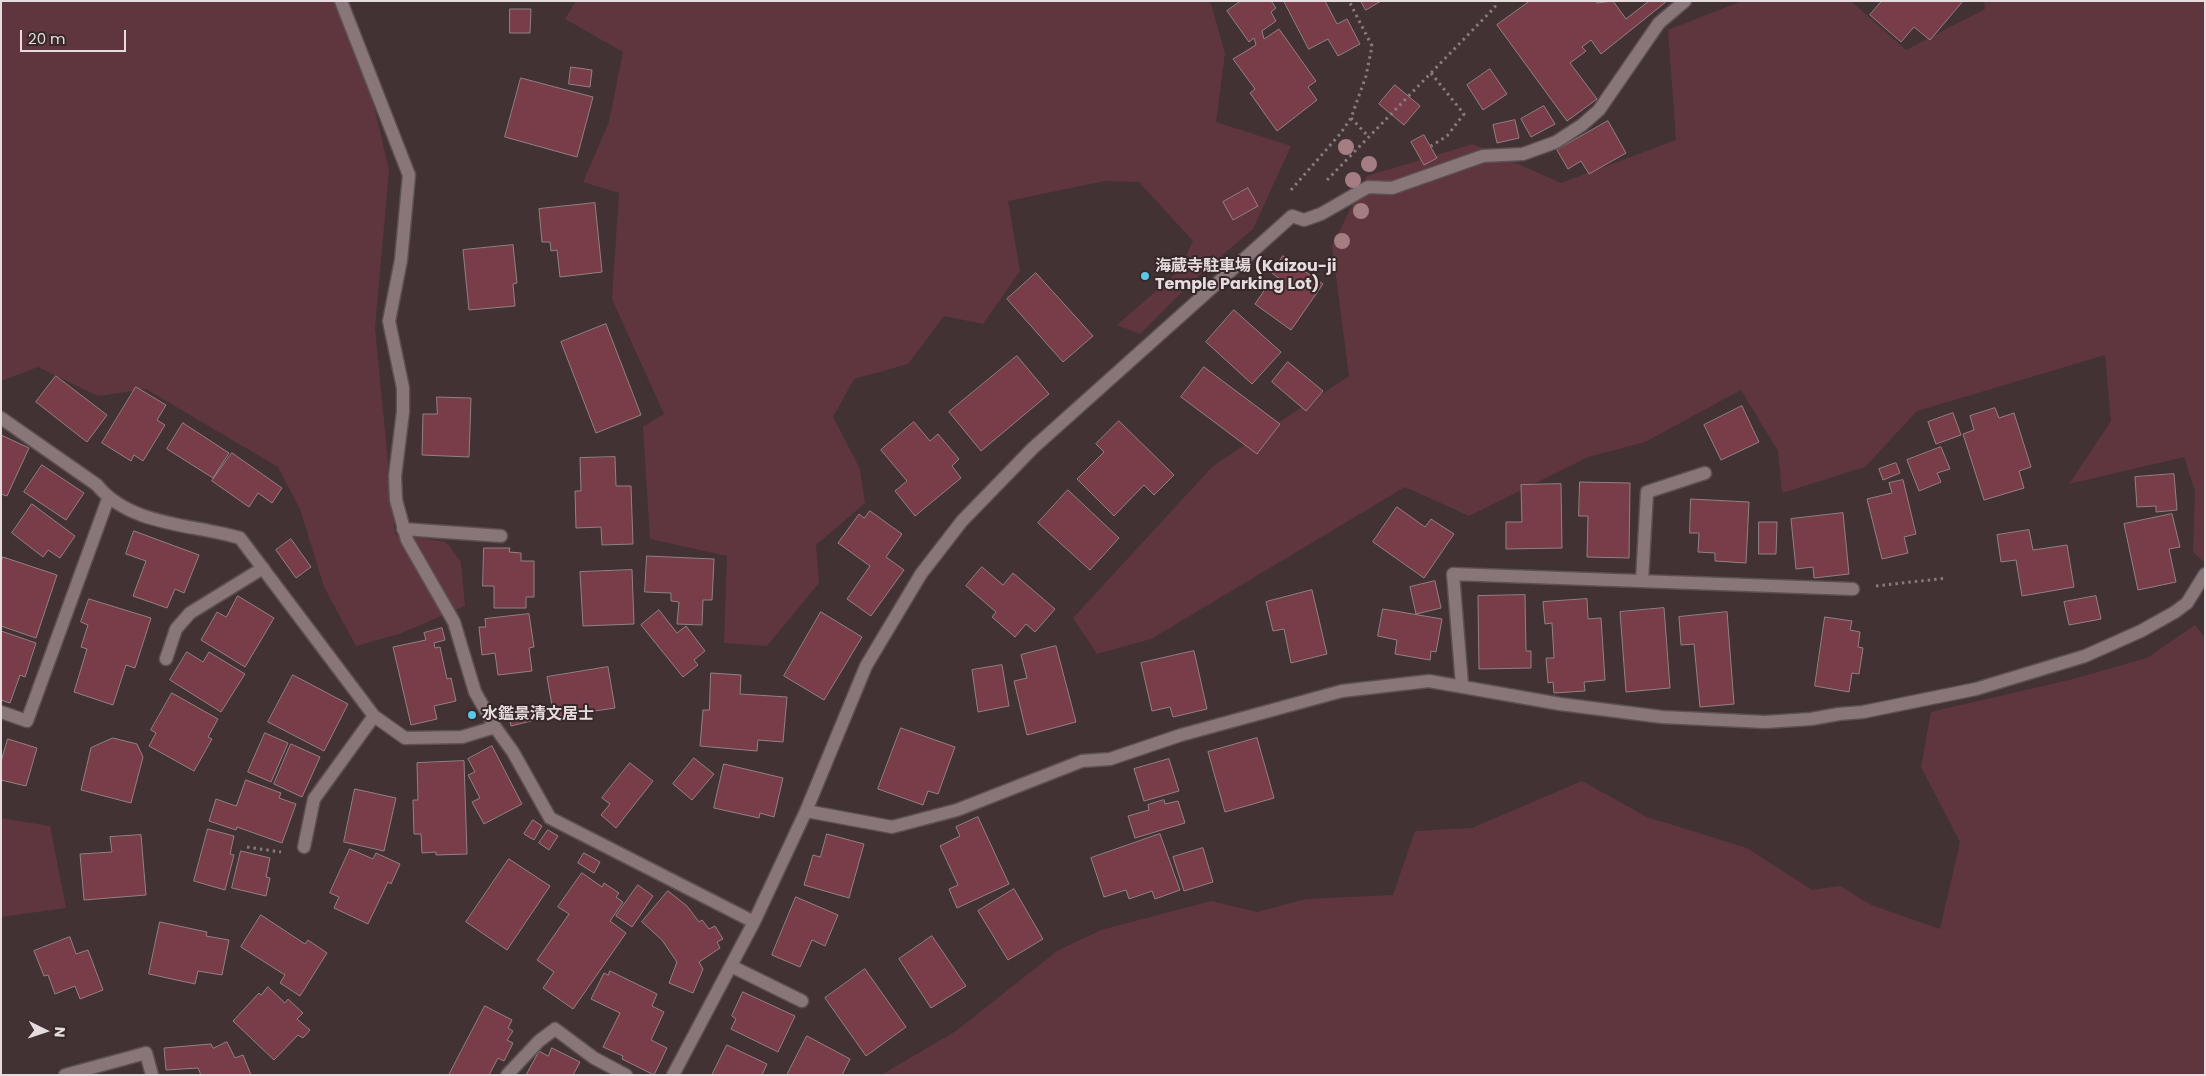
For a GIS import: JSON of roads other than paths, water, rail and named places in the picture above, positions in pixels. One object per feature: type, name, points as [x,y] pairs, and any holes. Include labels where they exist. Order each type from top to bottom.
[{"type":"street","points":[[341,1],[408,175],[401,260],[389,321],[402,388],[403,412],[395,476],[396,500],[403,529],[454,622],[476,692],[495,727],[513,752],[550,818],[754,922]]},
{"type":"street","points":[[673,1075],[754,922],[806,811],[866,666],[921,574],[962,521],[1033,448],[1292,216],[1304,220],[1321,214],[1368,186],[1392,188],[1482,156],[1523,154],[1556,142],[1582,125],[1599,110],[1660,24],[1684,1]]},
{"type":"street","points":[[1,418],[97,484],[108,499],[156,521],[240,538],[374,716],[405,738],[462,737],[495,727]]},
{"type":"street","points":[[1642,581],[1647,492],[1705,473]]},
{"type":"street","points":[[1,712],[27,721],[108,499]]},
{"type":"street","points":[[403,529],[501,536]]},
{"type":"street","points":[[166,659],[176,629],[190,613],[263,568]]},
{"type":"street","points":[[1462,685],[1453,574],[1853,589]]},
{"type":"street","points":[[806,811],[892,827],[957,810],[1082,761],[1110,759],[1182,735],[1342,691],[1429,681],[1462,685],[1560,704],[1662,717],[1720,721],[1811,720],[1839,714],[1863,712],[1976,689],[2085,656],[2141,631],[2175,612],[2187,602],[2205,574]]},
{"type":"street","points":[[304,847],[314,799],[374,716]]},
{"type":"street","points":[[731,966],[802,1001]]},
{"type":"street","points":[[508,1075],[539,1041],[555,1029],[594,1058],[626,1075]]},
{"type":"street","points":[[65,1075],[146,1052],[152,1075]]},
{"type":"place","name":"海蔵寺駐車場 (Kaizou-ji Temple Parking Lot)","points":[[1145,276]]},
{"type":"place","name":"水鑑景清文居士","points":[[472,715]]}]
